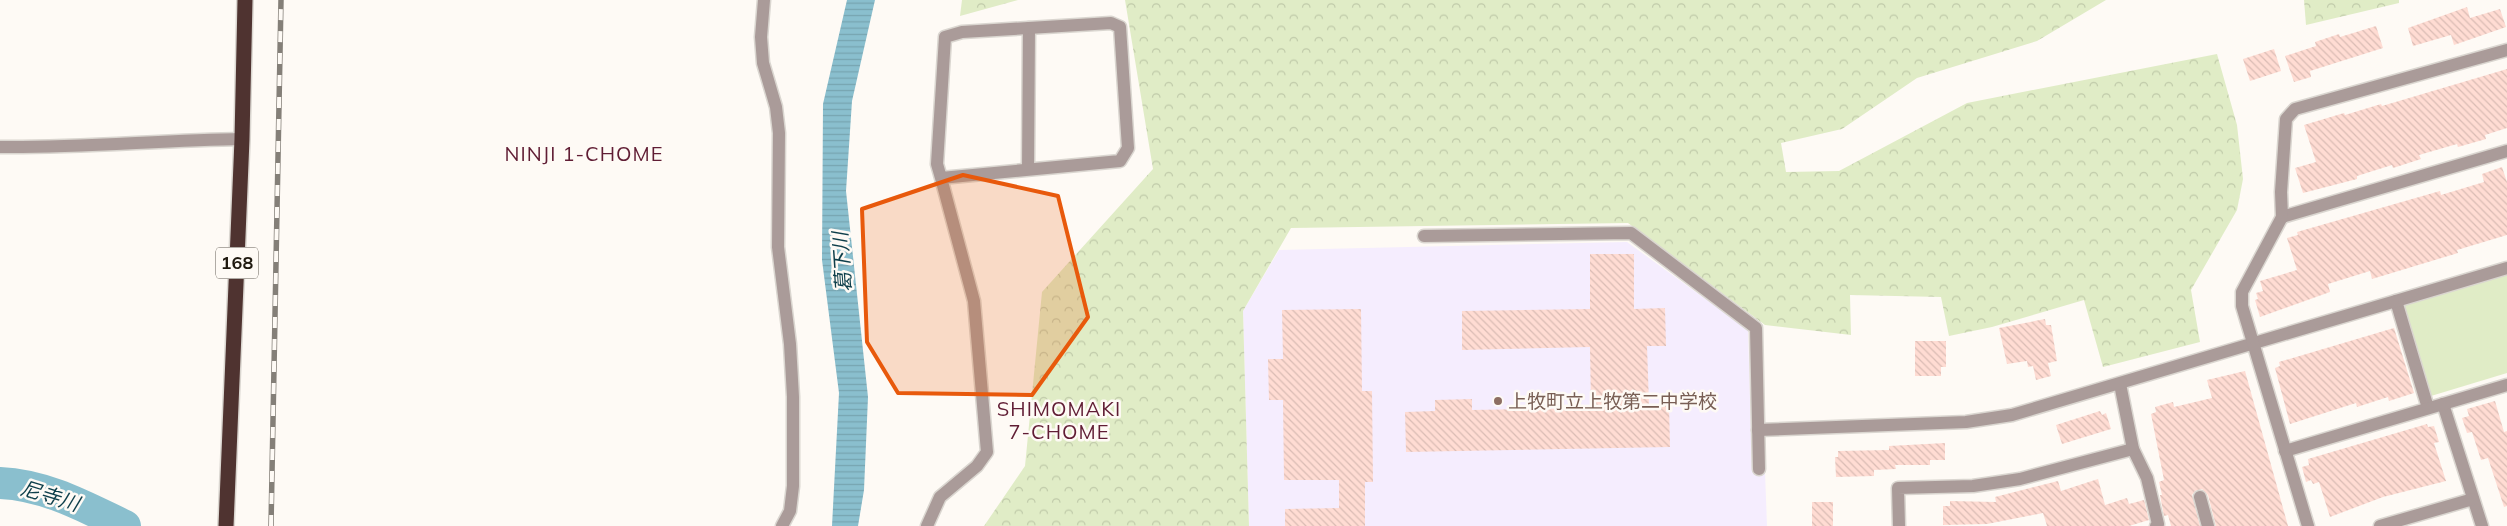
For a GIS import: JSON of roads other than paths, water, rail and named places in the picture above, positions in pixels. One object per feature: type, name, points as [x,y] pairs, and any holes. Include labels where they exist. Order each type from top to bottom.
[{"type":"highway","name":"168","points":[[226,526],[242,139],[245,0]]},
{"type":"street","points":[[764,0],[761,37],[762,54],[776,106],[779,133],[778,247],[790,344],[792,397],[792,486],[790,511],[782,526]]},
{"type":"street","points":[[927,526],[940,497],[977,466],[987,452],[974,301],[937,164],[944,37],[962,32],[1111,23],[1120,27],[1128,148],[1120,161],[941,178]]},
{"type":"street","points":[[1028,170],[1029,28]]},
{"type":"street","points":[[2308,526],[2242,306],[2242,292],[2282,217],[2281,192],[2286,119],[2295,109],[2507,50]]},
{"type":"street","points":[[0,147],[80,146],[174,140],[242,139]]},
{"type":"street","points":[[2282,217],[2507,151]]},
{"type":"street","points":[[1424,236],[1631,233],[1756,328],[1759,469]]},
{"type":"street","points":[[1758,430],[1982,420],[2035,409],[2507,268]]},
{"type":"street","points":[[2396,301],[2428,408]]},
{"type":"street","points":[[2120,384],[2133,449],[2147,478],[2158,524],[2156,526]]},
{"type":"street","points":[[2285,451],[2507,385]]},
{"type":"street","points":[[2442,404],[2482,526]]},
{"type":"street","points":[[1899,526],[1898,488],[1973,486],[2020,479],[2133,449]]},
{"type":"street","points":[[2200,497],[2208,526]]},
{"type":"street","points":[[2380,526],[2473,499]]},
{"type":"water","name":"葛下川","points":[[847,0],[875,0],[852,101],[846,191],[868,397],[864,490],[858,526],[832,526],[839,393],[822,260],[823,104]]},
{"type":"waterway","name":"尼寺川","points":[[0,483],[49,492],[125,526]]},
{"type":"railway","points":[[271,526],[281,0]]},
{"type":"place","name":"上牧町立上牧第二中学校","points":[[1498,401]]},
{"type":"district","name":"NINJI 1-CHOME","points":[[584,154]]},
{"type":"district","name":"SHIMOMAKI 7-CHOME","points":[[1059,420]]}]
